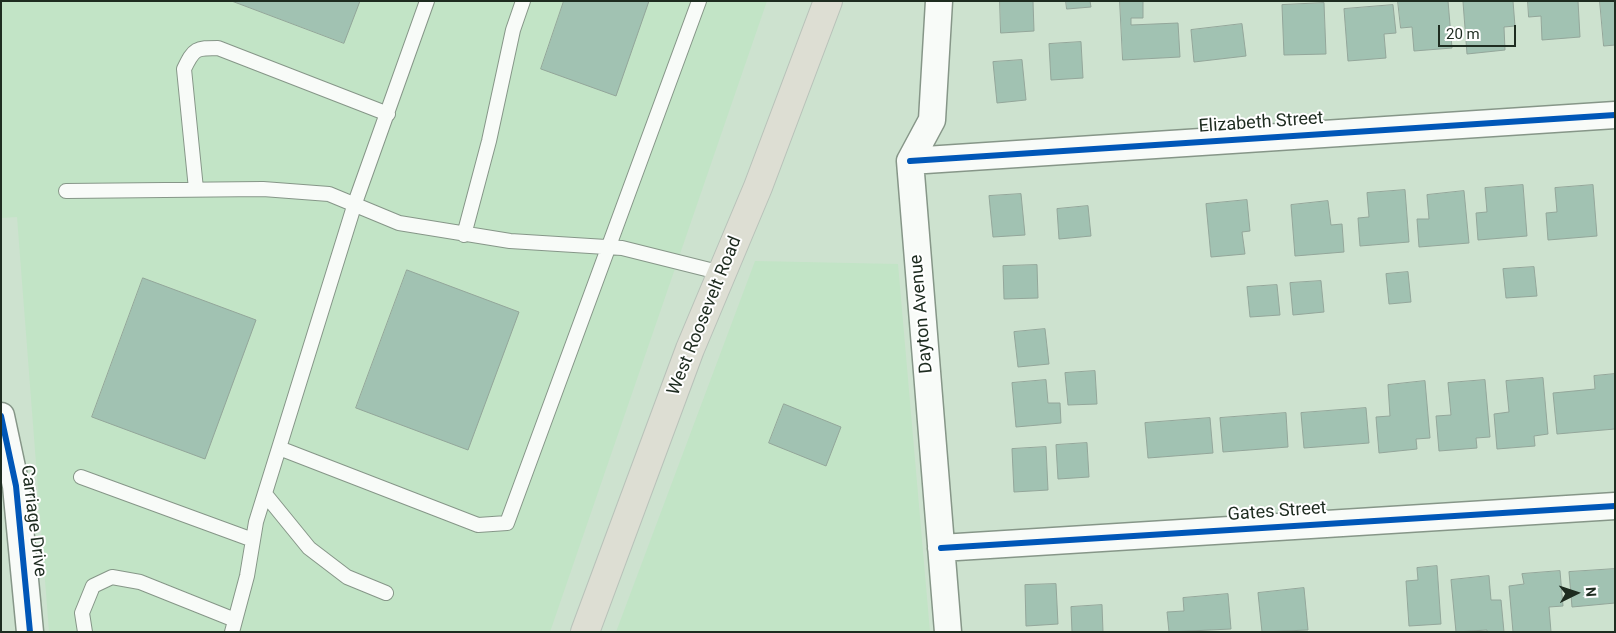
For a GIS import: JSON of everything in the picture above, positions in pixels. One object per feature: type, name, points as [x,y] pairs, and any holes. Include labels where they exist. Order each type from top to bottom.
[{"type":"main road","name":"West Roosevelt Road","points":[[585,632],[690,349],[758,187],[828,1]]},
{"type":"street","points":[[910,161],[932,120],[939,1]]},
{"type":"street","name":"Elizabeth Street","points":[[910,161],[1615,115]]},
{"type":"street","name":"Dayton Avenue","points":[[910,161],[948,632]]},
{"type":"street","name":"Carriage Drive","points":[[1,416],[9,494],[30,632]]},
{"type":"street","name":"Gates Street","points":[[941,548],[1615,506]]},
{"type":"lane","points":[[85,632],[82,613],[93,586],[112,577],[140,582],[234,626],[265,494],[355,203],[427,1]]},
{"type":"lane","points":[[464,235],[489,141],[513,30],[523,1]]},
{"type":"lane","points":[[280,448],[478,525],[507,523],[699,1]]},
{"type":"lane","points":[[196,189],[184,69],[191,54],[199,48],[218,48],[388,114]]},
{"type":"lane","points":[[66,191],[264,188],[329,194],[400,223],[464,235],[510,241],[608,246],[722,272]]},
{"type":"lane","points":[[81,477],[253,540]]},
{"type":"lane","points":[[265,494],[308,548],[347,577],[386,593]]},
{"type":"shaded area","points":[[1,1],[767,1],[550,632],[49,632],[17,217],[1,218]]},
{"type":"shaded area","points":[[755,261],[898,264],[930,632],[616,632]]},
{"type":"building","points":[[232,1],[360,1],[344,43]]},
{"type":"building","points":[[564,1],[649,1],[616,96],[541,69]]},
{"type":"building","points":[[1000,1],[1033,1],[1034,31],[1001,33]]},
{"type":"building","points":[[1066,1],[1090,1],[1091,7],[1067,9]]},
{"type":"building","points":[[1120,1],[1143,1],[1143,18],[1131,18],[1131,25],[1178,23],[1180,57],[1123,60]]},
{"type":"building","points":[[1398,1],[1448,1],[1452,48],[1414,51],[1412,27],[1401,28]]},
{"type":"building","points":[[1513,1],[1515,26],[1504,27],[1505,50],[1467,54],[1463,2]]},
{"type":"building","points":[[1528,1],[1578,1],[1580,37],[1542,40],[1541,16],[1529,17]]},
{"type":"building","points":[[1600,1],[1615,1],[1615,45],[1604,46]]},
{"type":"building","points":[[1324,3],[1326,54],[1284,55],[1282,5]]},
{"type":"building","points":[[1393,5],[1396,33],[1384,34],[1386,58],[1348,61],[1344,9]]},
{"type":"building","points":[[1242,24],[1246,56],[1194,62],[1191,30]]},
{"type":"building","points":[[1081,42],[1083,78],[1051,80],[1049,44]]},
{"type":"building","points":[[1022,60],[1026,100],[997,103],[993,62]]},
{"type":"building","points":[[1523,185],[1527,236],[1478,240],[1476,213],[1487,212],[1485,188]]},
{"type":"building","points":[[1593,185],[1597,236],[1548,240],[1546,213],[1557,212],[1555,188]]},
{"type":"building","points":[[1405,190],[1409,242],[1360,246],[1358,218],[1369,217],[1367,193]]},
{"type":"building","points":[[1464,191],[1469,243],[1419,247],[1417,219],[1429,219],[1427,195]]},
{"type":"building","points":[[1021,194],[1025,235],[993,237],[989,196]]},
{"type":"building","points":[[1247,200],[1250,231],[1242,232],[1245,254],[1211,257],[1206,204]]},
{"type":"building","points":[[1328,201],[1331,225],[1342,224],[1344,252],[1295,256],[1291,205]]},
{"type":"building","points":[[1088,206],[1091,236],[1059,239],[1057,209]]},
{"type":"building","points":[[1037,265],[1038,298],[1004,299],[1003,266]]},
{"type":"building","points":[[1534,267],[1537,296],[1506,298],[1503,269]]},
{"type":"building","points":[[407,270],[519,312],[468,450],[356,408]]},
{"type":"building","points":[[1408,272],[1411,302],[1389,304],[1386,274]]},
{"type":"building","points":[[143,278],[256,320],[205,459],[92,417]]},
{"type":"building","points":[[1321,281],[1324,312],[1293,315],[1290,283]]},
{"type":"building","points":[[1277,285],[1280,315],[1250,317],[1247,287]]},
{"type":"building","points":[[1045,329],[1049,364],[1018,367],[1014,332]]},
{"type":"building","points":[[1095,371],[1097,404],[1068,405],[1065,373]]},
{"type":"building","points":[[1615,374],[1615,429],[1557,434],[1553,393],[1595,389],[1594,376]]},
{"type":"building","points":[[1543,378],[1548,434],[1534,436],[1535,446],[1497,449],[1494,414],[1509,412],[1506,381]]},
{"type":"building","points":[[1046,380],[1048,403],[1060,403],[1061,423],[1016,427],[1012,383]]},
{"type":"building","points":[[1485,380],[1490,437],[1476,438],[1477,448],[1439,451],[1436,416],[1451,415],[1448,383]]},
{"type":"building","points":[[1425,381],[1430,438],[1416,439],[1417,449],[1379,453],[1376,417],[1390,416],[1388,385]]},
{"type":"building","points":[[784,404],[841,427],[826,466],[769,443]]},
{"type":"building","points":[[1366,408],[1369,443],[1304,448],[1301,413]]},
{"type":"building","points":[[1286,413],[1288,447],[1223,452],[1220,418]]},
{"type":"building","points":[[1210,418],[1213,453],[1148,458],[1145,423]]},
{"type":"building","points":[[1087,443],[1089,477],[1058,479],[1056,445]]},
{"type":"building","points":[[1046,447],[1048,490],[1014,492],[1012,449]]},
{"type":"building","points":[[1437,566],[1441,624],[1409,626],[1406,581],[1418,580],[1417,568]]},
{"type":"building","points":[[1615,569],[1615,603],[1572,607],[1569,572]]},
{"type":"building","points":[[1560,571],[1563,606],[1549,607],[1551,632],[1513,632],[1509,586],[1524,584],[1522,574]]},
{"type":"building","points":[[1489,576],[1491,600],[1501,600],[1504,632],[1487,632],[1487,630],[1456,632],[1451,580]]},
{"type":"building","points":[[1056,584],[1058,624],[1026,626],[1025,585]]},
{"type":"building","points":[[1304,588],[1308,630],[1262,632],[1258,593]]},
{"type":"building","points":[[1228,594],[1231,629],[1169,632],[1167,612],[1184,611],[1183,598]]},
{"type":"building","points":[[1102,605],[1103,632],[1072,632],[1071,607]]},
{"type":"cycle path","points":[[910,161],[1615,115]]},
{"type":"cycle path","points":[[1,416],[16,486],[30,632]]},
{"type":"cycle path","points":[[941,548],[1615,506]]}]
